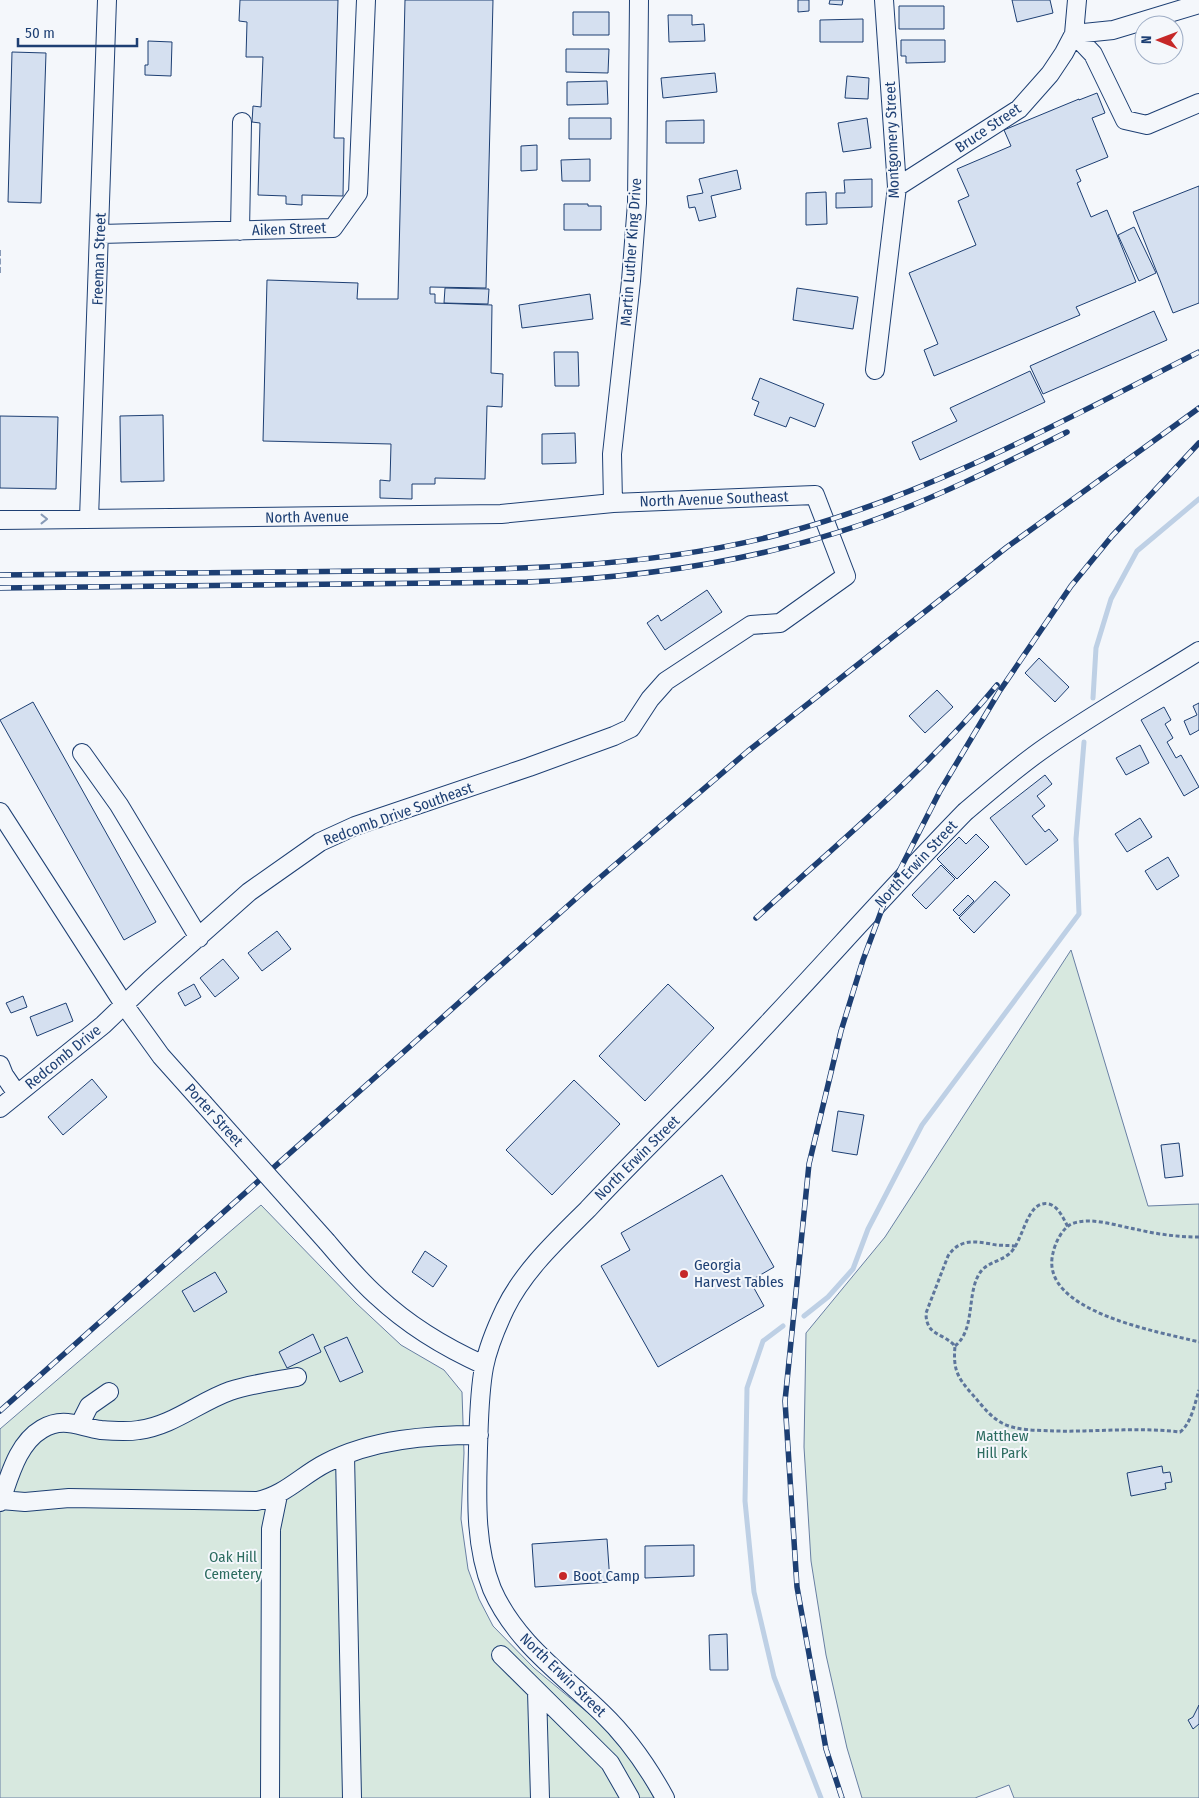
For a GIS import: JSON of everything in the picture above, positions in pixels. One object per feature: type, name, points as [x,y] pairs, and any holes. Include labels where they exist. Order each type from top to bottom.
[{"type":"street","name":"Freeman Street","points":[[89,519],[107,0]]},
{"type":"street","name":"Aiken Street","points":[[100,234],[333,228],[358,193],[366,0]]},
{"type":"street","name":"Martin Luther King Drive","points":[[613,503],[612,454],[631,281],[636,213],[639,0]]},
{"type":"street","name":"Montgomery Street","points":[[875,370],[897,186],[884,0]]},
{"type":"street","points":[[1077,0],[1074,34],[1093,54],[1126,120],[1147,126],[1199,103]]},
{"type":"street","points":[[1074,34],[1113,30],[1199,4]]},
{"type":"street","name":"Bruce Street","points":[[897,186],[1019,109],[1050,74],[1074,34]]},
{"type":"street","points":[[240,231],[242,122]]},
{"type":"street","name":"North Avenue Southeast","points":[[613,503],[815,495],[846,576],[780,623],[751,625],[666,681],[650,699],[631,728]]},
{"type":"street","name":"North Avenue","points":[[0,520],[501,514],[613,503]]},
{"type":"street","name":"North Erwin Street","points":[[665,1798],[648,1769],[628,1741],[603,1714],[540,1657],[523,1639],[499,1604],[488,1578],[481,1551],[478,1514],[480,1400],[484,1365],[506,1307],[516,1289],[540,1259],[717,1077],[965,812],[1045,747],[1199,651]]},
{"type":"street","name":"Redcomb Drive Southeast","points":[[124,1006],[151,979],[199,938],[248,892],[320,842],[355,826],[529,767],[631,728]]},
{"type":"street","points":[[82,753],[119,805],[199,938]]},
{"type":"street","name":"Porter Street","points":[[1,816],[124,1006],[162,1056],[203,1103],[359,1279],[392,1309],[434,1338],[484,1365]]},
{"type":"street","name":"Redcomb Drive","points":[[0,1108],[124,1006]]},
{"type":"street","points":[[0,1065],[4,1075],[17,1094]]},
{"type":"street","points":[[297,1377],[230,1391],[166,1423],[138,1431],[101,1430],[70,1422],[42,1428],[30,1437],[21,1451],[0,1501],[25,1502],[69,1498],[257,1501],[278,1495],[315,1469],[345,1455],[390,1442],[422,1437],[447,1434],[479,1435]]},
{"type":"street","points":[[80,1424],[89,1406],[109,1392]]},
{"type":"street","points":[[345,1455],[352,1798]]},
{"type":"street","points":[[270,1798],[271,1529],[278,1495]]},
{"type":"street","points":[[501,1655],[610,1763],[630,1798]]},
{"type":"street","points":[[537,1691],[540,1798]]},
{"type":"path","points":[[954,1346],[961,1341],[965,1333],[970,1311],[972,1288],[982,1269],[1009,1254],[1016,1246],[1028,1218],[1035,1208],[1039,1205],[1051,1204],[1057,1208],[1068,1227]]},
{"type":"path","points":[[1199,1238],[1161,1234],[1095,1222],[1074,1223],[1059,1238],[1051,1261],[1055,1278],[1068,1293],[1088,1308],[1125,1324],[1199,1342]]},
{"type":"path","points":[[1016,1246],[970,1241],[960,1244],[948,1256],[926,1313],[926,1321],[930,1330],[949,1340],[954,1346],[954,1367],[962,1383],[992,1416],[1007,1425],[1026,1429],[1079,1431],[1155,1430],[1180,1432],[1186,1426],[1199,1390]]},
{"type":"green space","name":"Matthew Hill Park","points":[[1071,950],[1148,1206],[1199,1204],[1199,1798],[1014,1798],[1009,1785],[975,1798],[862,1798],[847,1748],[826,1655],[811,1561],[804,1447],[806,1333],[885,1237]]},
{"type":"green space","name":"Oak Hill Cemetery","points":[[261,1205],[356,1303],[401,1345],[444,1370],[462,1392],[464,1453],[461,1519],[468,1569],[479,1599],[493,1626],[534,1668],[605,1727],[633,1760],[654,1798],[0,1798],[0,1429]]},
{"type":"building","points":[[240,0],[338,0],[334,138],[344,138],[343,196],[302,195],[302,205],[286,204],[286,196],[258,195],[260,123],[252,122],[253,106],[261,107],[263,57],[246,57],[247,22],[239,21]]},
{"type":"building","points":[[405,0],[493,0],[486,288],[430,287],[430,294],[435,294],[435,303],[492,305],[491,373],[503,374],[502,407],[487,406],[485,479],[435,478],[435,484],[412,484],[412,499],[380,498],[380,480],[390,481],[391,444],[263,441],[267,280],[358,283],[357,299],[398,299]]},
{"type":"building","points":[[798,0],[809,0],[809,11],[798,12]]},
{"type":"building","points":[[830,0],[843,0],[842,5],[829,4]]},
{"type":"building","points":[[1012,0],[1050,0],[1053,13],[1017,22]]},
{"type":"building","points":[[899,6],[944,6],[944,29],[899,29]]},
{"type":"building","points":[[573,12],[609,12],[609,35],[573,35]]},
{"type":"building","points":[[668,15],[692,15],[692,25],[704,24],[705,41],[669,42]]},
{"type":"building","points":[[863,19],[863,42],[820,42],[820,20]]},
{"type":"building","points":[[901,40],[945,40],[945,62],[906,63],[906,56],[901,56]]},
{"type":"building","points":[[148,41],[172,42],[171,76],[145,75],[145,65],[148,65]]},
{"type":"building","points":[[566,49],[609,49],[608,73],[566,72]]},
{"type":"building","points":[[12,52],[46,53],[41,203],[8,202]]},
{"type":"building","points":[[715,73],[717,92],[663,98],[661,78]]},
{"type":"building","points":[[847,76],[869,78],[868,99],[845,98]]},
{"type":"building","points":[[607,81],[608,104],[567,105],[567,82]]},
{"type":"building","points":[[1097,93],[1105,113],[1092,118],[1108,157],[1076,170],[1081,181],[1077,183],[1091,217],[1107,210],[1136,282],[1076,307],[1080,315],[934,376],[924,350],[938,344],[909,273],[976,245],[958,201],[969,196],[957,169],[1011,146],[1004,130]]},
{"type":"building","points":[[569,118],[611,118],[611,139],[569,139]]},
{"type":"building","points":[[867,118],[871,148],[843,152],[838,123]]},
{"type":"building","points":[[704,120],[704,143],[666,143],[666,121]]},
{"type":"building","points":[[537,145],[537,170],[521,171],[521,146]]},
{"type":"building","points":[[590,159],[590,181],[562,181],[561,160]]},
{"type":"building","points":[[737,170],[741,189],[711,196],[716,217],[699,221],[695,207],[689,208],[687,196],[703,193],[699,179]]},
{"type":"building","points":[[872,179],[872,207],[836,208],[836,193],[845,193],[844,180]]},
{"type":"building","points":[[1199,186],[1199,303],[1173,313],[1133,212]]},
{"type":"building","points":[[826,192],[827,224],[806,225],[806,193]]},
{"type":"building","points":[[564,204],[601,206],[601,230],[564,230]]},
{"type":"building","points":[[1134,227],[1156,273],[1139,281],[1118,235]]},
{"type":"building","points":[[445,288],[489,289],[488,304],[444,303]]},
{"type":"building","points":[[797,288],[858,297],[853,329],[793,320]]},
{"type":"building","points":[[590,294],[593,319],[522,328],[519,305]]},
{"type":"building","points":[[1154,311],[1167,340],[1043,394],[1030,366]]},
{"type":"building","points":[[554,352],[578,352],[579,386],[555,386]]},
{"type":"building","points":[[1030,371],[1045,402],[920,460],[912,442],[957,421],[950,408]]},
{"type":"building","points":[[760,378],[824,404],[815,427],[790,417],[786,427],[754,415],[759,402],[752,399]]},
{"type":"building","points":[[163,415],[164,481],[121,482],[120,416]]},
{"type":"building","points":[[0,416],[58,417],[56,489],[0,488]]},
{"type":"building","points":[[575,433],[576,463],[542,464],[542,434]]},
{"type":"building","points":[[707,590],[722,612],[665,650],[647,623],[658,615],[661,621]]},
{"type":"building","points":[[1039,658],[1069,687],[1055,702],[1025,673]]},
{"type":"building","points":[[937,690],[953,707],[925,733],[909,716]]},
{"type":"building","points":[[33,702],[156,922],[124,940],[0,720]]},
{"type":"building","points":[[1199,703],[1199,730],[1190,735],[1184,721],[1197,715],[1193,706]]},
{"type":"building","points":[[1164,707],[1171,720],[1165,724],[1173,738],[1167,742],[1176,758],[1181,755],[1199,787],[1184,796],[1141,720]]},
{"type":"building","points":[[1140,745],[1149,763],[1126,775],[1116,758]]},
{"type":"building","points":[[1045,775],[1052,784],[1037,796],[1045,806],[1032,816],[1045,832],[1049,829],[1058,840],[1026,865],[990,818]]},
{"type":"building","points":[[1140,818],[1152,837],[1127,852],[1115,834]]},
{"type":"building","points":[[976,834],[989,847],[957,879],[937,859],[959,837],[966,844]]},
{"type":"building","points":[[1168,857],[1179,876],[1157,890],[1145,871]]},
{"type":"building","points":[[941,865],[955,879],[926,909],[912,895]]},
{"type":"building","points":[[995,881],[1010,895],[974,933],[959,918]]},
{"type":"building","points":[[968,895],[974,901],[959,916],[953,910]]},
{"type":"building","points":[[277,931],[291,949],[262,971],[248,953]]},
{"type":"building","points":[[223,959],[239,978],[215,997],[200,978]]},
{"type":"building","points":[[194,984],[201,997],[185,1006],[178,993]]},
{"type":"building","points":[[668,984],[714,1028],[645,1101],[599,1056]]},
{"type":"building","points":[[23,996],[27,1007],[11,1013],[6,1003]]},
{"type":"building","points":[[66,1003],[73,1021],[37,1036],[30,1017]]},
{"type":"building","points":[[92,1079],[107,1097],[63,1135],[48,1117]]},
{"type":"building","points":[[574,1080],[620,1124],[552,1195],[506,1150]]},
{"type":"building","points":[[838,1111],[864,1115],[857,1155],[832,1151]]},
{"type":"building","points":[[1179,1143],[1183,1176],[1165,1178],[1161,1145]]},
{"type":"building","name":"Georgia Harvest Tables","points":[[722,1175],[774,1267],[750,1281],[764,1306],[658,1367],[601,1266],[630,1250],[621,1233]]},
{"type":"building","points":[[425,1251],[447,1266],[433,1287],[412,1272]]},
{"type":"building","points":[[215,1272],[227,1292],[194,1312],[182,1291]]},
{"type":"building","points":[[313,1334],[321,1352],[287,1368],[279,1352]]},
{"type":"building","points":[[347,1337],[363,1372],[340,1382],[324,1347]]},
{"type":"building","points":[[1162,1466],[1163,1473],[1170,1472],[1172,1482],[1165,1483],[1166,1489],[1131,1496],[1127,1473]]},
{"type":"building","points":[[607,1539],[610,1582],[535,1587],[532,1544]]},
{"type":"building","points":[[694,1545],[694,1576],[645,1578],[645,1546]]},
{"type":"building","points":[[727,1634],[728,1670],[710,1670],[709,1635]]},
{"type":"building","points":[[1199,1705],[1199,1724],[1193,1729],[1188,1720],[1193,1717]]},
{"type":"waterway","points":[[1093,698],[1096,648],[1111,599],[1137,551],[1199,499]]},
{"type":"waterway","points":[[804,1316],[828,1297],[853,1269],[868,1229],[922,1125],[1079,914],[1076,839],[1084,742]]},
{"type":"waterway","points":[[783,1326],[763,1341],[747,1388],[745,1501],[754,1592],[774,1677],[821,1798]]},
{"type":"railway","points":[[0,575],[419,571],[522,568],[625,561],[727,546],[777,535],[832,519],[940,479],[1045,430],[1199,352]]},
{"type":"railway","points":[[0,1411],[589,887],[748,751],[1007,547],[1199,408]]},
{"type":"railway","points":[[0,588],[527,582],[612,577],[696,566],[779,549],[860,525],[939,494],[1067,432]]},
{"type":"railway","points":[[842,1798],[826,1749],[797,1587],[785,1401],[809,1164],[841,1031],[863,960],[888,893],[940,791],[999,692],[1071,586],[1112,536],[1199,443]]},
{"type":"railway","points":[[756,918],[911,777],[970,717],[997,685]]},
{"type":"fence","points":[[0,250],[0,273]]},
{"type":"place","name":"Georgia Harvest Tables","points":[[684,1274]]},
{"type":"place","name":"Boot Camp","points":[[563,1576]]}]
